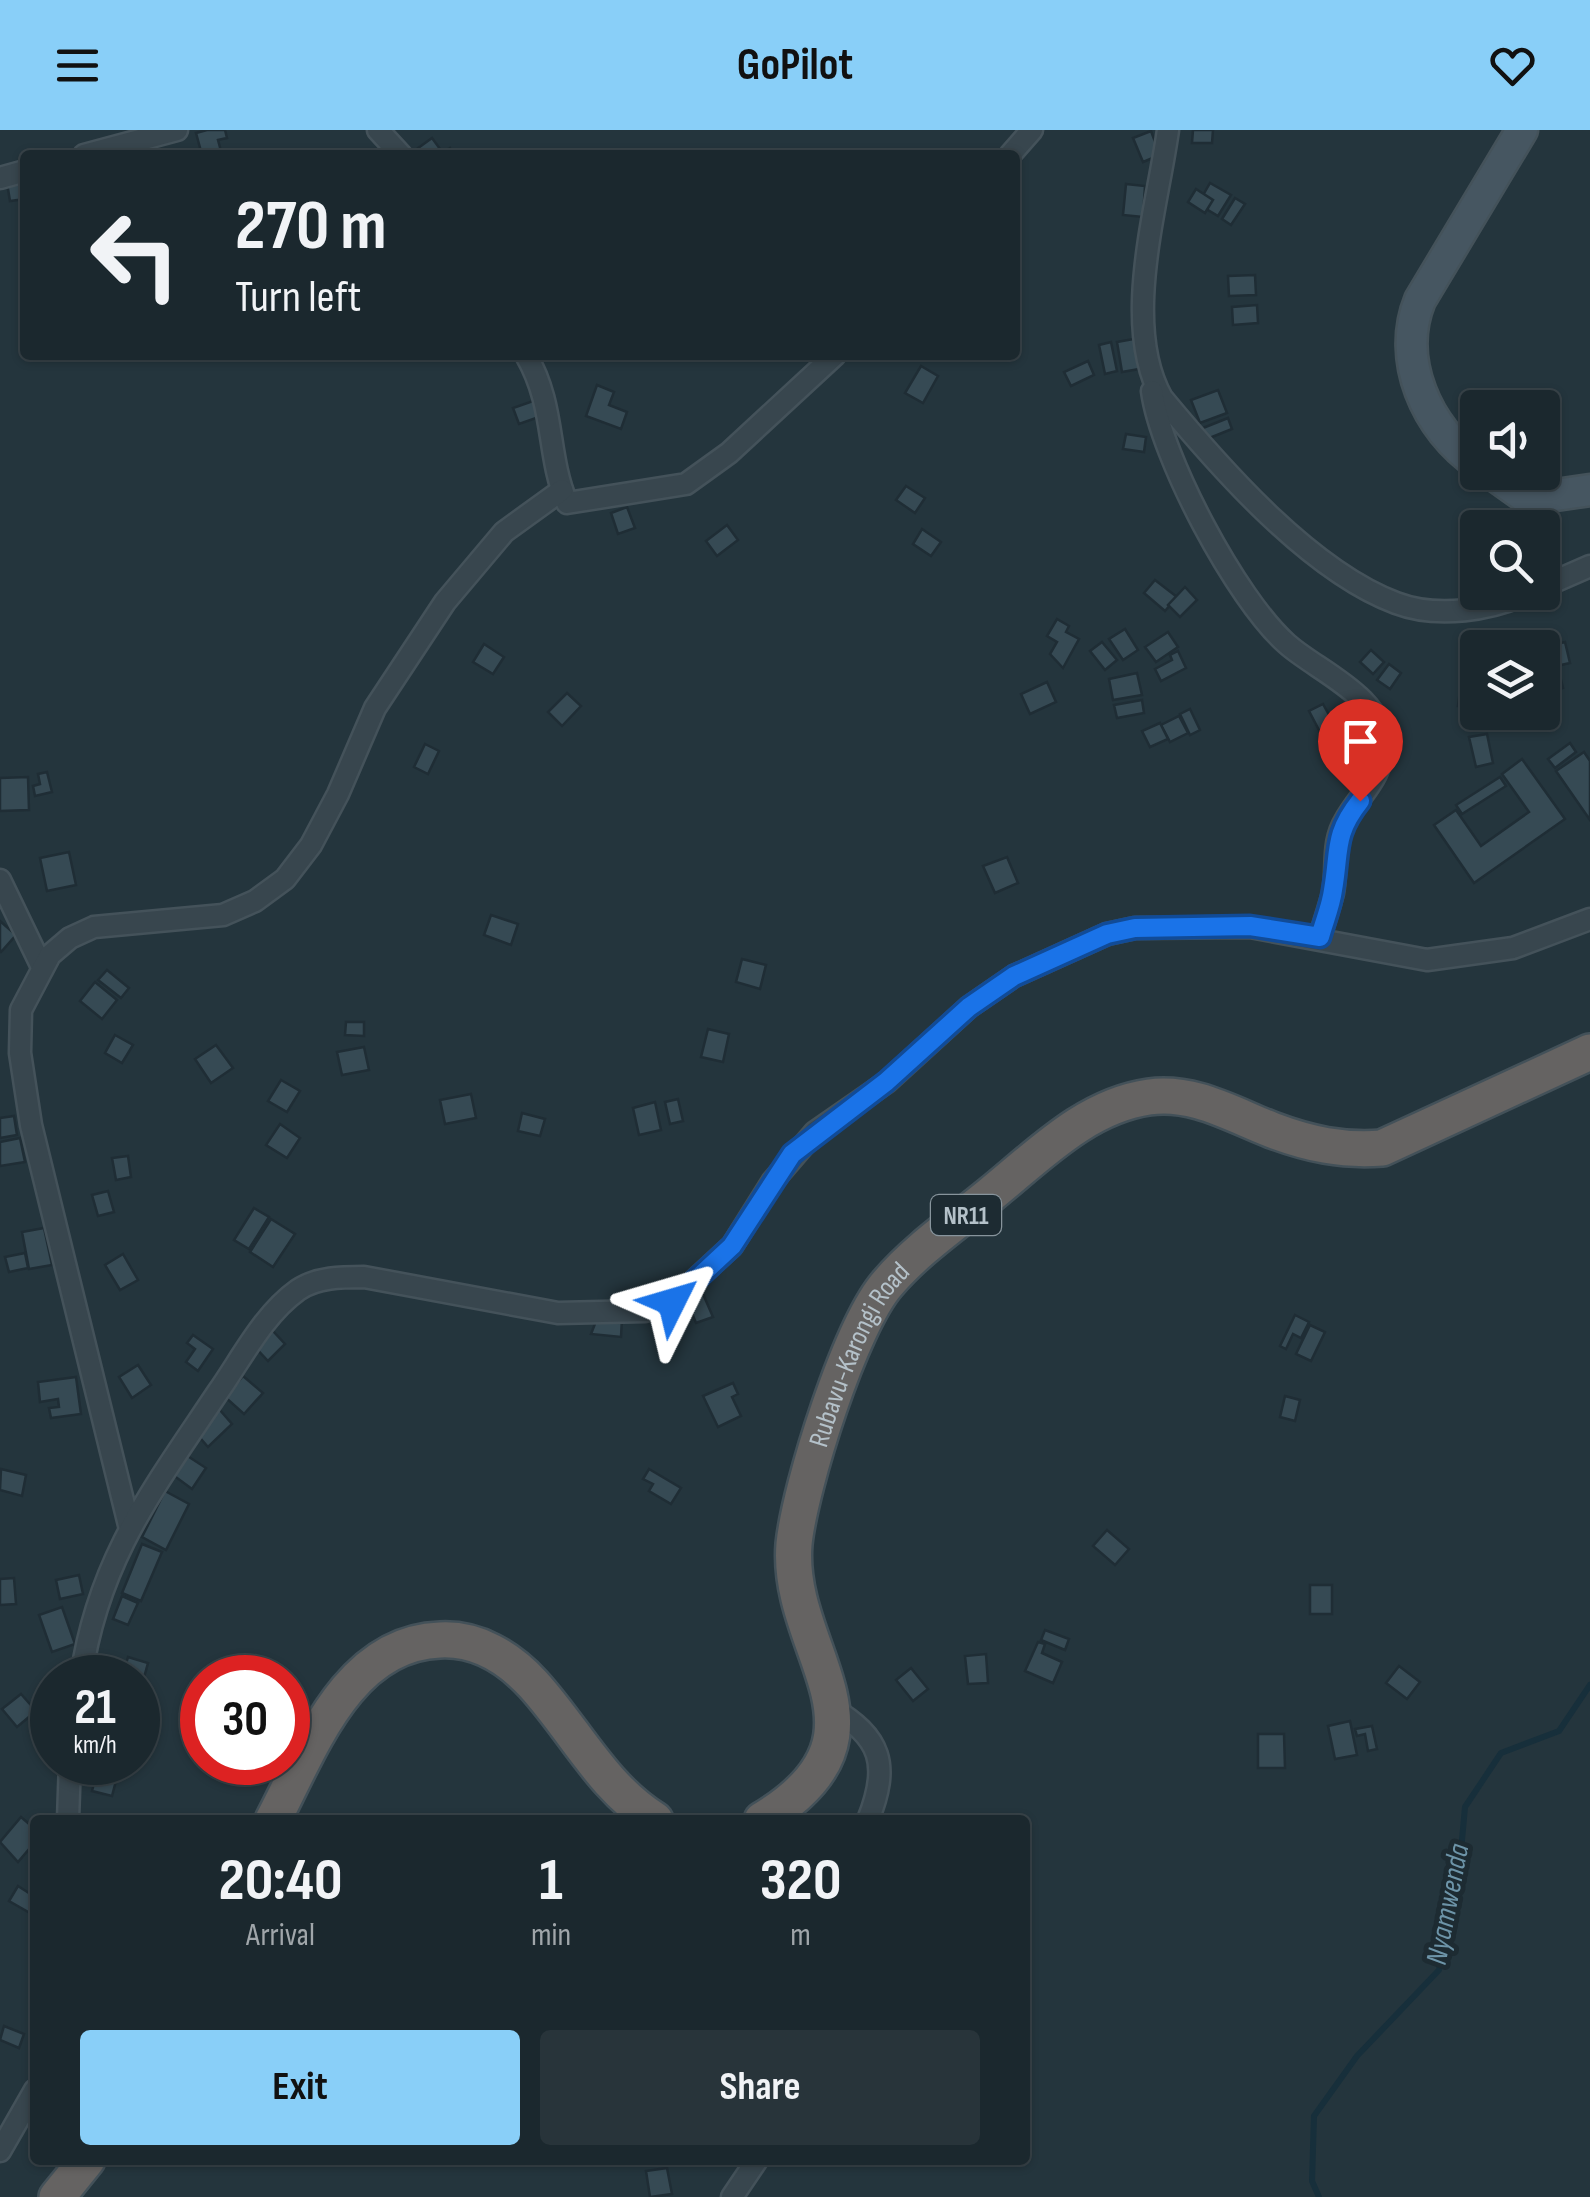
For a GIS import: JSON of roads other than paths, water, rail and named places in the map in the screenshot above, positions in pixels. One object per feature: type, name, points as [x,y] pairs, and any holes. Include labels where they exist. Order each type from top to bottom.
[{"type":"highway","name":"Rubavu-Karongi Road","points":[[770,1815],[794,1800],[820,1766],[830,1743],[830,1707],[816,1643],[795,1580],[799,1514],[848,1352],[886,1285],[1028,1161],[1096,1113],[1122,1102],[1180,1096],[1218,1106],[1313,1144],[1345,1150],[1382,1148],[1590,1052]]},
{"type":"highway","points":[[275,1815],[330,1715],[360,1674],[402,1645],[455,1639],[504,1658],[556,1711],[607,1781],[628,1804],[646,1815]]},
{"type":"highway","points":[[58,2197],[84,2165]]},
{"type":"main road","points":[[1460,449],[1439,431],[1423,399],[1410,326],[1420,300],[1522,130]]},
{"type":"main road","points":[[1515,490],[1528,499],[1590,490]]},
{"type":"street","points":[[103,150],[177,130]]},
{"type":"street","points":[[378,130],[396,150]]},
{"type":"street","points":[[1014,150],[1032,130]]},
{"type":"street","points":[[1168,130],[1146,266],[1144,335],[1161,424],[1224,566],[1256,613],[1287,645],[1346,687],[1374,715],[1384,742],[1378,776],[1344,820],[1334,853],[1334,889],[1320,937]]},
{"type":"street","points":[[529,360],[540,378],[551,416],[562,490],[568,503],[686,484],[730,454],[829,360]]},
{"type":"street","points":[[1150,377],[1180,420],[1252,495],[1286,528],[1361,585],[1397,604],[1426,610],[1460,607]]},
{"type":"street","points":[[129,1525],[25,1096],[21,1010],[42,967],[70,938],[94,927],[223,915],[255,901],[285,879],[311,845],[338,794],[374,708],[446,602],[504,532],[562,490]]},
{"type":"street","points":[[1560,579],[1590,566]]},
{"type":"street","points":[[0,880],[42,967]]},
{"type":"street","points":[[86,1655],[93,1608],[129,1525],[262,1328],[300,1289],[333,1277],[364,1277],[558,1314],[646,1312],[672,1302],[732,1246],[792,1154],[816,1132],[886,1082],[969,1007],[1014,976],[1097,938],[1135,928],[1250,926],[1427,960],[1513,948],[1590,919]]},
{"type":"street","points":[[830,1707],[857,1723],[879,1756],[879,1793],[870,1815]]},
{"type":"street","points":[[68,1815],[69,1785]]},
{"type":"street","points":[[0,2151],[30,2099]]},
{"type":"street","points":[[732,2197],[754,2165]]},
{"type":"waterway","name":"Nyamwenda","points":[[1319,2197],[1312,2181],[1314,2116],[1357,2056],[1439,1970],[1460,1862],[1465,1807],[1501,1753],[1559,1731],[1590,1685]]}]
